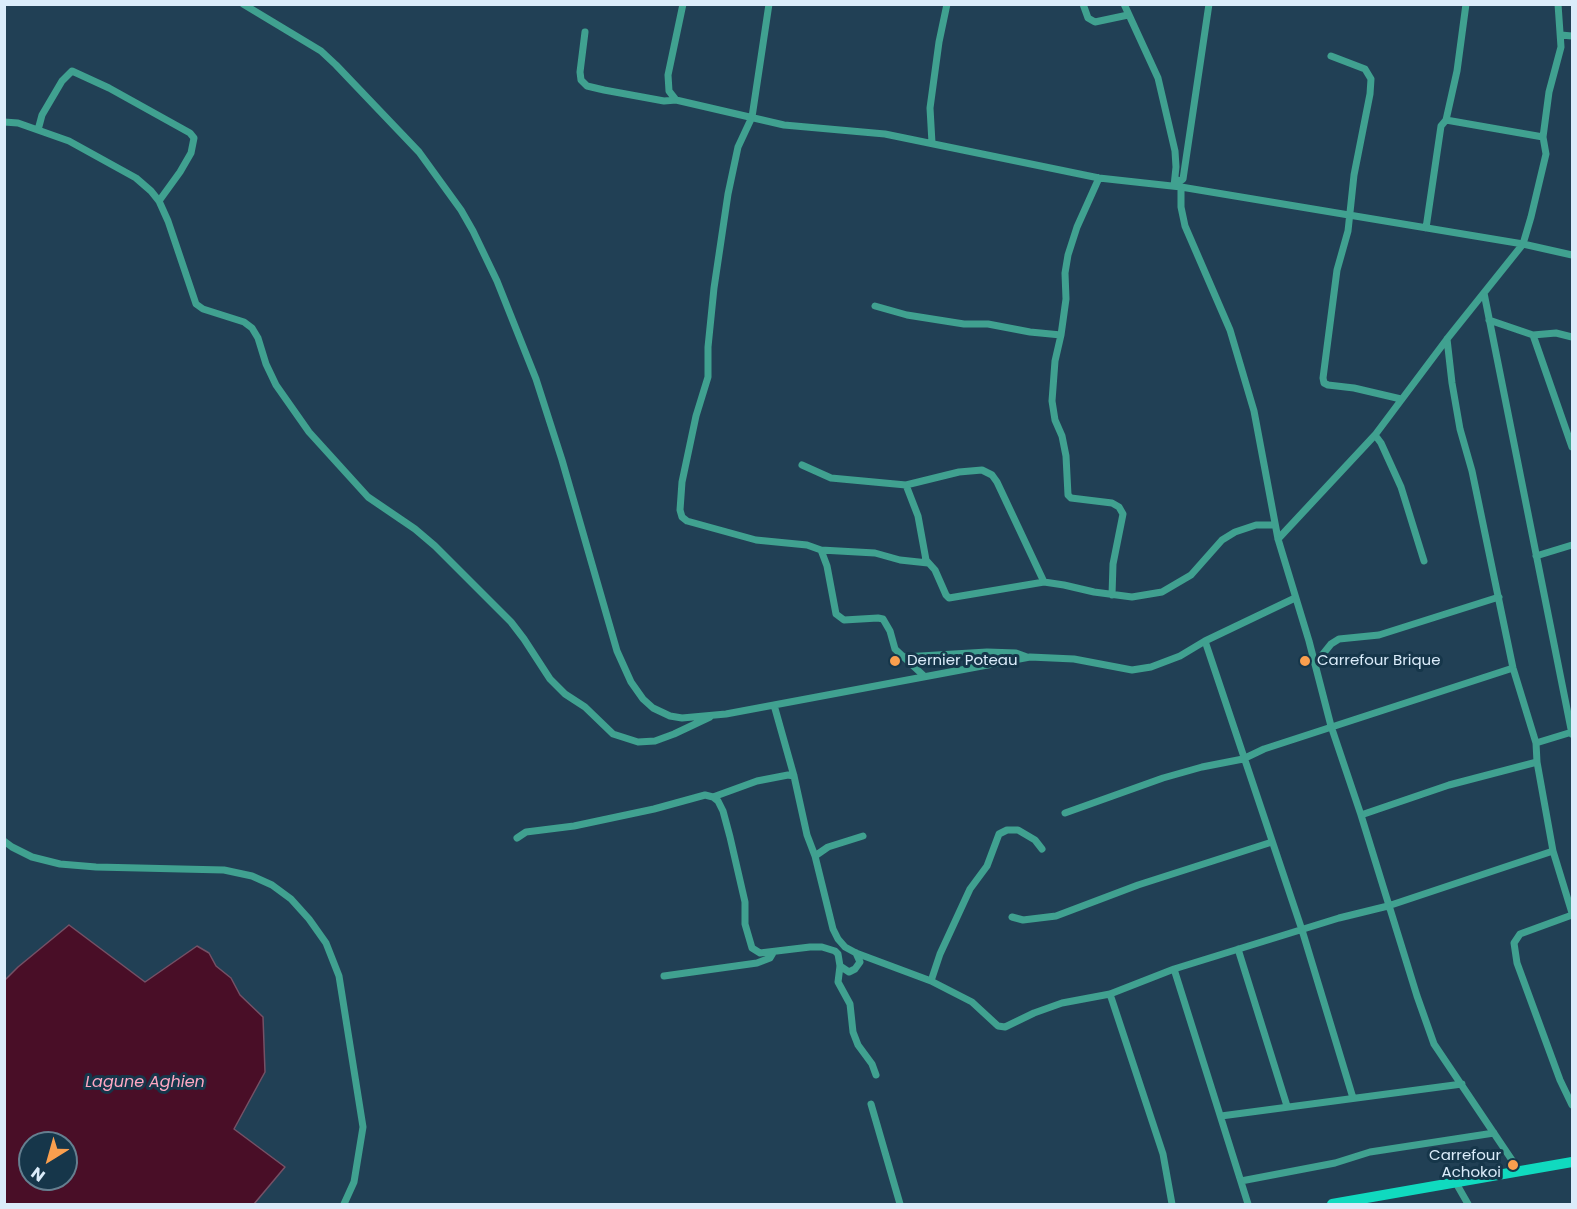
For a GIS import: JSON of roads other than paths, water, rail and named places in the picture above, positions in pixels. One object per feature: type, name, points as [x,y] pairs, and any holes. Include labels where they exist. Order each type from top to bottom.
[{"type":"street","points":[[243,4],[321,51],[419,152],[461,210],[485,254],[536,379],[562,460],[610,632],[631,682],[648,705],[670,716],[689,718],[726,714],[1030,657],[1074,659],[1132,670],[1151,667],[1170,660],[1295,598]]},
{"type":"street","points":[[676,99],[669,92],[668,75],[683,4]]},
{"type":"street","points":[[769,4],[752,117],[738,147],[728,194],[714,288],[708,347],[708,377],[696,416],[682,482],[680,510],[682,517],[687,521],[756,540],[807,545],[821,550],[876,554],[900,560],[928,563]]},
{"type":"street","points":[[932,143],[930,108],[947,4]]},
{"type":"street","points":[[1083,4],[1088,18],[1095,22],[1128,15]]},
{"type":"street","points":[[1124,4],[1158,78],[1174,151],[1177,184],[1185,226],[1230,330],[1254,411],[1278,539],[1331,726],[1434,1044],[1520,1172]]},
{"type":"street","points":[[1177,184],[1183,179],[1209,4]]},
{"type":"street","points":[[1426,228],[1441,126],[1446,120],[1457,71],[1466,4]]},
{"type":"street","points":[[1278,539],[1375,435],[1447,339],[1523,244],[1532,217],[1546,154],[1543,137],[1549,92],[1561,47],[1558,4]]},
{"type":"street","points":[[585,32],[580,72],[581,80],[586,86],[664,101],[676,99],[784,125],[885,134],[1099,178],[1177,184],[1350,216],[1523,244],[1572,255]]},
{"type":"street","points":[[1561,35],[1572,36]]},
{"type":"street","points":[[1331,56],[1365,69],[1371,79],[1354,175],[1350,216],[1337,270],[1323,378],[1324,382],[1334,387],[1354,388],[1401,399]]},
{"type":"street","points":[[38,130],[45,109],[72,71],[109,88],[190,133],[194,138],[191,153],[159,201]]},
{"type":"street","points":[[1446,120],[1543,137]]},
{"type":"street","points":[[4,122],[18,123],[69,141],[106,160],[151,190],[159,201],[174,237],[196,304],[203,309],[244,322],[252,328],[276,385],[309,432],[369,497],[435,546],[497,607],[524,639],[550,679],[565,694],[585,706],[613,734],[638,742],[655,741],[715,714]]},
{"type":"street","points":[[1099,178],[1077,227],[1068,255],[1065,273],[1066,299],[1061,335],[1054,361],[1052,400],[1055,420],[1062,436],[1066,456],[1068,495],[1071,498],[1112,503],[1119,507],[1123,514],[1113,564],[1112,595]]},
{"type":"street","points":[[1484,292],[1572,733],[1536,743]]},
{"type":"street","points":[[875,306],[908,315],[964,324],[988,324],[1061,335]]},
{"type":"street","points":[[1489,320],[1533,334],[1556,333],[1572,337]]},
{"type":"street","points":[[1533,334],[1570,435],[1572,447]]},
{"type":"street","points":[[1447,339],[1460,429],[1472,471],[1513,668],[1536,743],[1537,762],[1553,851],[1572,914],[1520,934],[1514,943],[1517,963],[1560,1080],[1572,1105]]},
{"type":"street","points":[[1375,435],[1401,487],[1424,561]]},
{"type":"street","points":[[802,465],[831,478],[906,485],[982,470],[992,475],[997,482],[1044,582]]},
{"type":"street","points":[[906,485],[918,516],[928,563],[935,570],[949,598],[1044,582],[1132,597],[1162,592],[1191,575],[1222,540],[1235,532],[1256,525],[1275,525]]},
{"type":"street","points":[[1536,556],[1572,545]]},
{"type":"street","points":[[821,550],[836,614],[844,620],[883,619],[890,631],[895,649],[924,676]]},
{"type":"street","points":[[1315,664],[1331,644],[1339,639],[1379,635],[1499,597]]},
{"type":"street","points":[[1205,641],[1302,930],[1353,1098]]},
{"type":"street","points":[[903,657],[987,652],[1016,653],[1030,657]]},
{"type":"street","points":[[1065,813],[1163,778],[1243,759],[1264,749],[1331,726],[1513,668]]},
{"type":"street","points":[[774,705],[794,776],[807,836],[815,856],[832,929],[838,939],[845,947],[856,953],[931,981],[972,1002],[998,1026],[1005,1027],[1034,1013],[1062,1004],[1110,994],[1174,969],[1388,906],[1553,851]]},
{"type":"street","points":[[1361,815],[1449,785],[1537,762]]},
{"type":"street","points":[[712,797],[757,781],[794,776]]},
{"type":"street","points":[[517,838],[526,832],[574,826],[654,809],[705,795],[712,797],[718,801],[723,812],[744,902],[749,942],[757,952],[773,953],[800,947],[822,946],[838,954]]},
{"type":"street","points":[[931,981],[940,954],[970,889],[987,866],[999,834],[1007,830],[1018,830],[1035,840],[1041,849]]},
{"type":"street","points":[[815,856],[828,847],[863,836]]},
{"type":"street","points":[[4,841],[32,857],[60,864],[194,868],[252,876],[272,885],[297,906],[326,943],[339,976],[354,1067],[363,1127],[354,1182],[344,1204]]},
{"type":"street","points":[[1011,917],[1023,920],[1056,916],[1149,881],[1272,842]]},
{"type":"street","points":[[838,954],[845,947]]},
{"type":"street","points":[[1238,949],[1287,1106]]},
{"type":"street","points":[[664,976],[757,963],[770,958],[773,953]]},
{"type":"street","points":[[840,966],[849,972],[855,969],[860,962],[856,953]]},
{"type":"street","points":[[838,954],[840,966],[838,982],[850,1004],[853,1032],[876,1075]]},
{"type":"street","points":[[1174,969],[1248,1204]]},
{"type":"street","points":[[1110,994],[1163,1154],[1172,1204]]},
{"type":"street","points":[[1221,1116],[1462,1084]]},
{"type":"street","points":[[871,1104],[900,1204]]},
{"type":"street","points":[[1241,1181],[1335,1163],[1370,1152],[1494,1133]]},
{"type":"street","points":[[1332,1204],[1374,1201],[1456,1183],[1572,1162]]},
{"type":"street","points":[[1456,1183],[1468,1204]]},
{"type":"water","name":"Lagune Aghien","points":[[69,925],[145,982],[197,946],[209,953],[216,966],[231,978],[240,995],[263,1017],[265,1072],[234,1129],[285,1167],[254,1204],[5,1204],[5,980]]},
{"type":"place","name":"Dernier Poteau","points":[[895,661]]},
{"type":"place","name":"Carrefour Brique","points":[[1305,661]]},
{"type":"place","name":"Carrefour Achokoi","points":[[1513,1165]]}]
